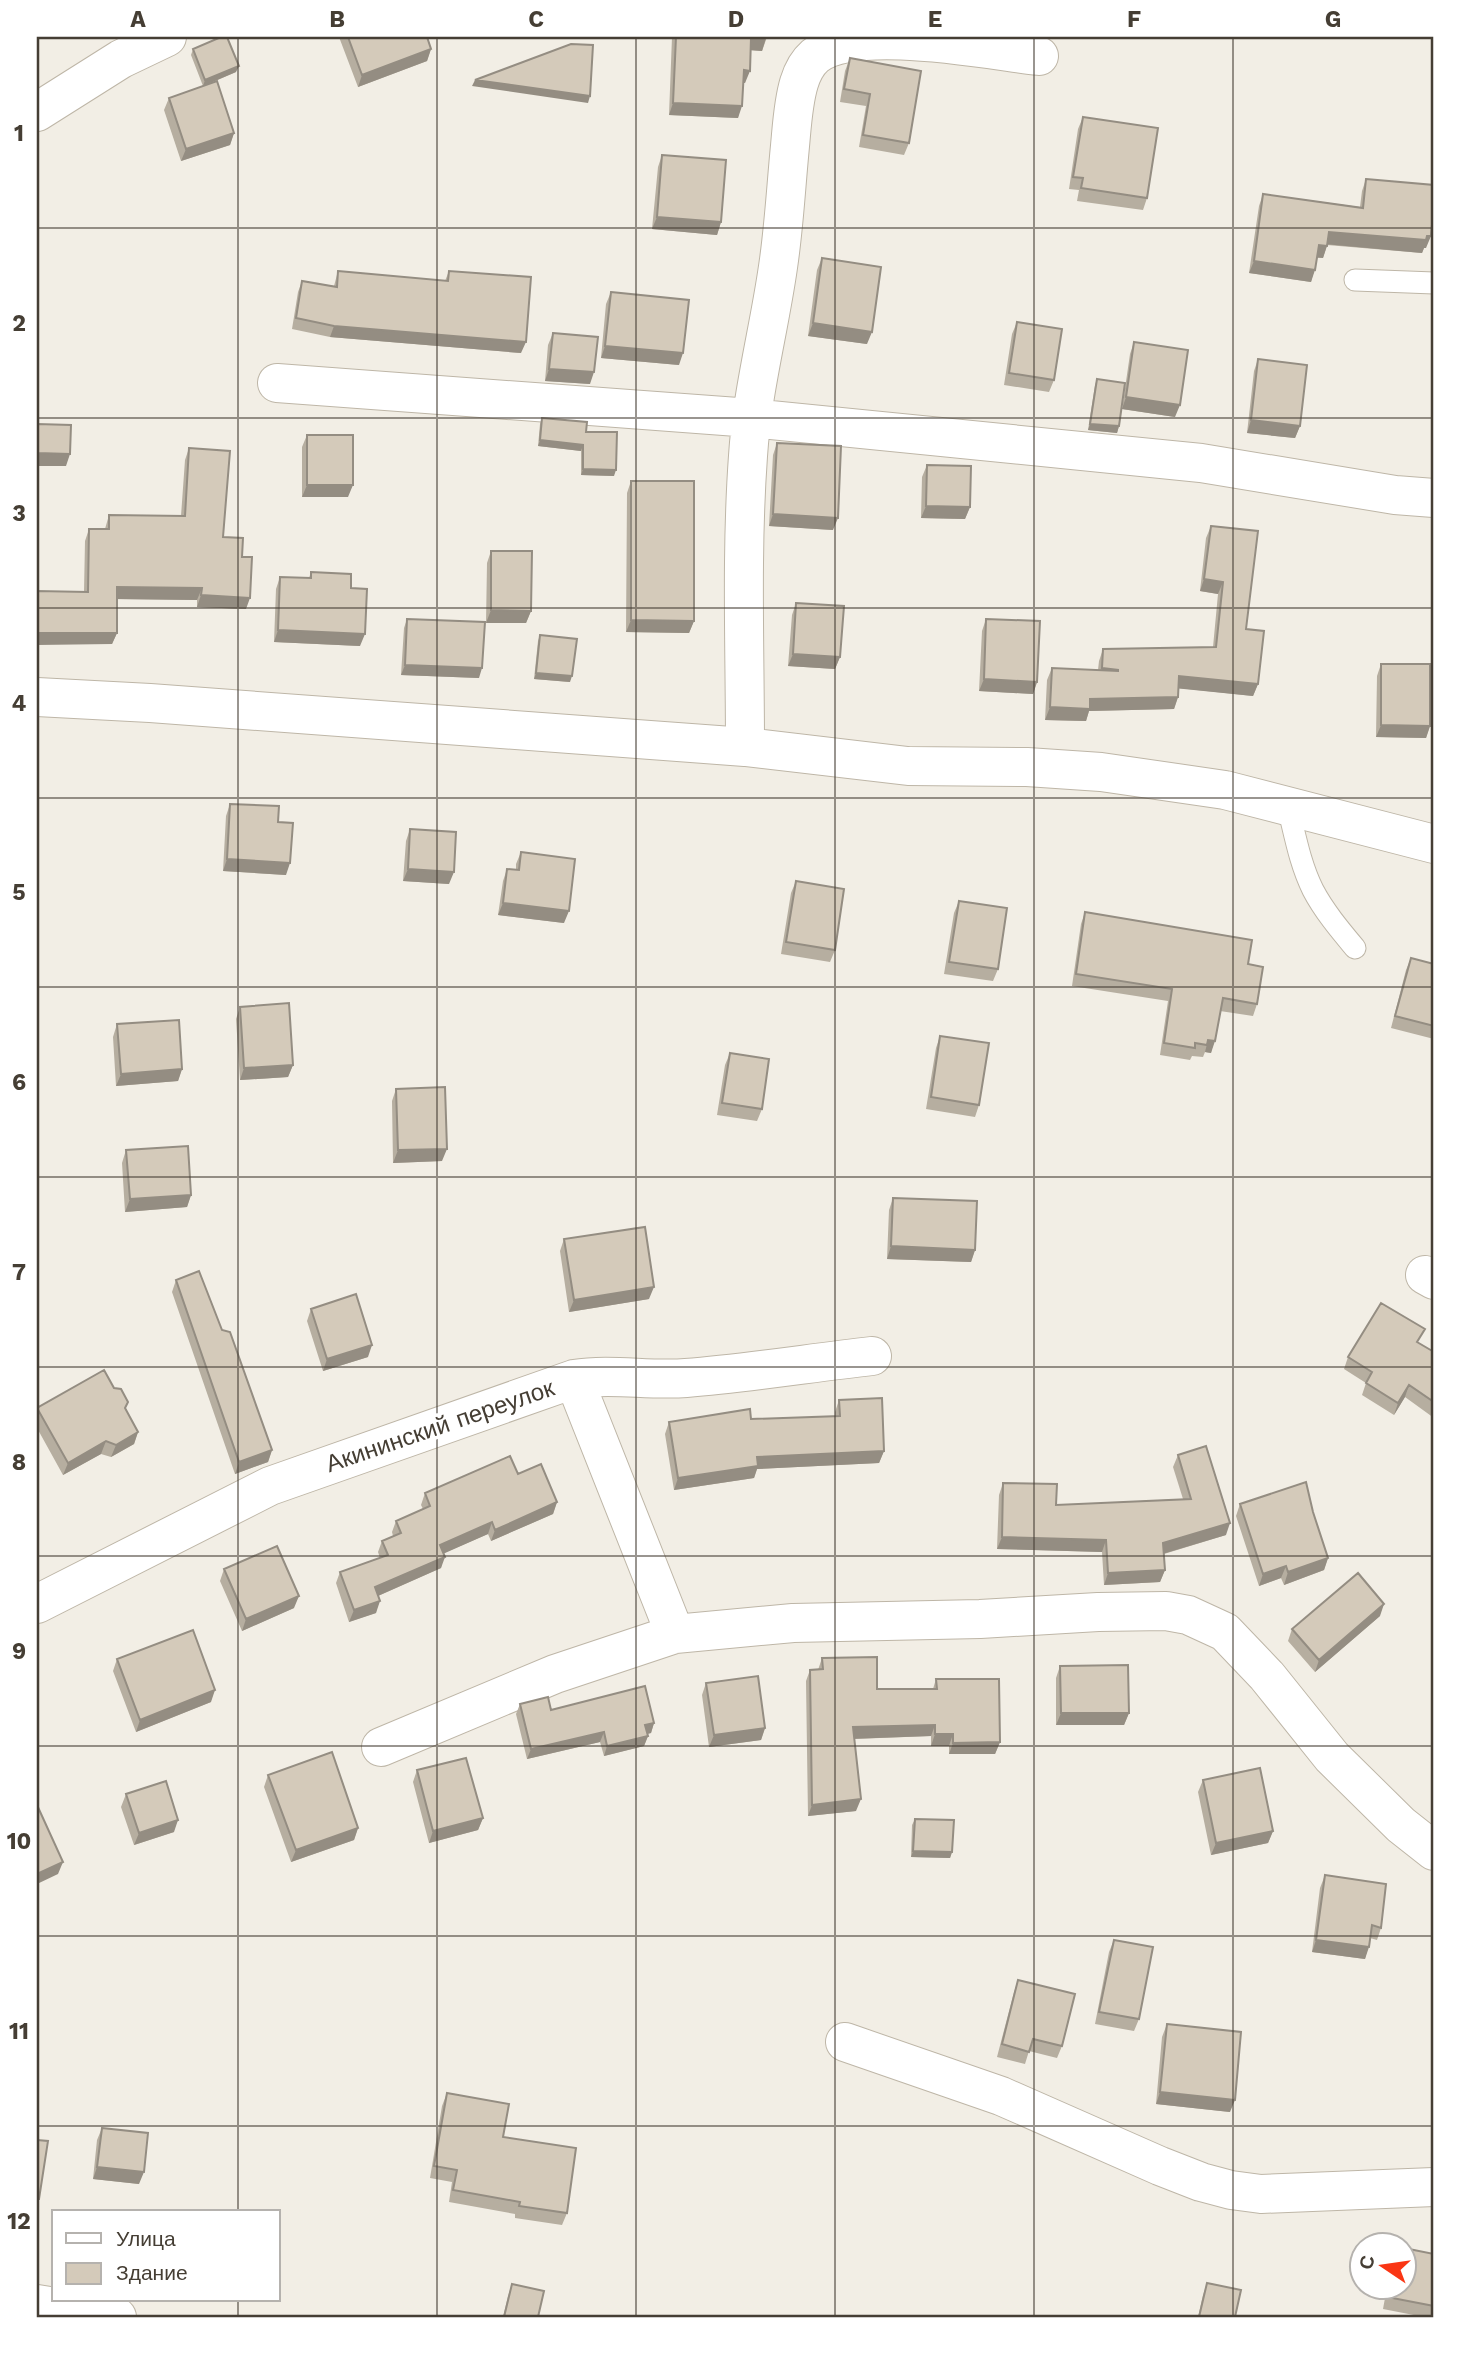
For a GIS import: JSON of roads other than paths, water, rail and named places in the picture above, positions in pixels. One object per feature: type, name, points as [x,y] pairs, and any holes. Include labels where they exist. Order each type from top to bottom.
[{"type":"street","points":[[37,112],[121,48],[167,37]]},
{"type":"street","points":[[745,747],[746,492],[751,418],[778,267],[794,110],[804,69],[812,59],[831,47],[847,43],[899,39],[1039,56]]},
{"type":"street","points":[[277,383],[751,418],[1201,463],[1395,495],[1434,498]]},
{"type":"street","points":[[37,697],[745,747],[908,766],[1027,767],[1101,772],[1225,790],[1434,844]]},
{"type":"street","name":"Акининский переулок","points":[[37,1604],[270,1486],[574,1379],[594,1376],[684,1378],[872,1356]]},
{"type":"street","points":[[574,1379],[675,1634]]},
{"type":"street","points":[[381,1747],[555,1674],[675,1634],[793,1623],[1166,1611],[1188,1615],[1225,1632],[1240,1645],[1332,1756],[1401,1825],[1434,1851]]},
{"type":"street","points":[[845,2042],[1001,2096],[1160,2166],[1200,2182],[1231,2190],[1261,2194],[1434,2188]]},
{"type":"street","points":[[37,2304],[117,2317]]},
{"type":"lane","points":[[1355,280],[1434,283]]},
{"type":"lane","points":[[1288,807],[1300,858],[1314,892],[1355,948]]}]
